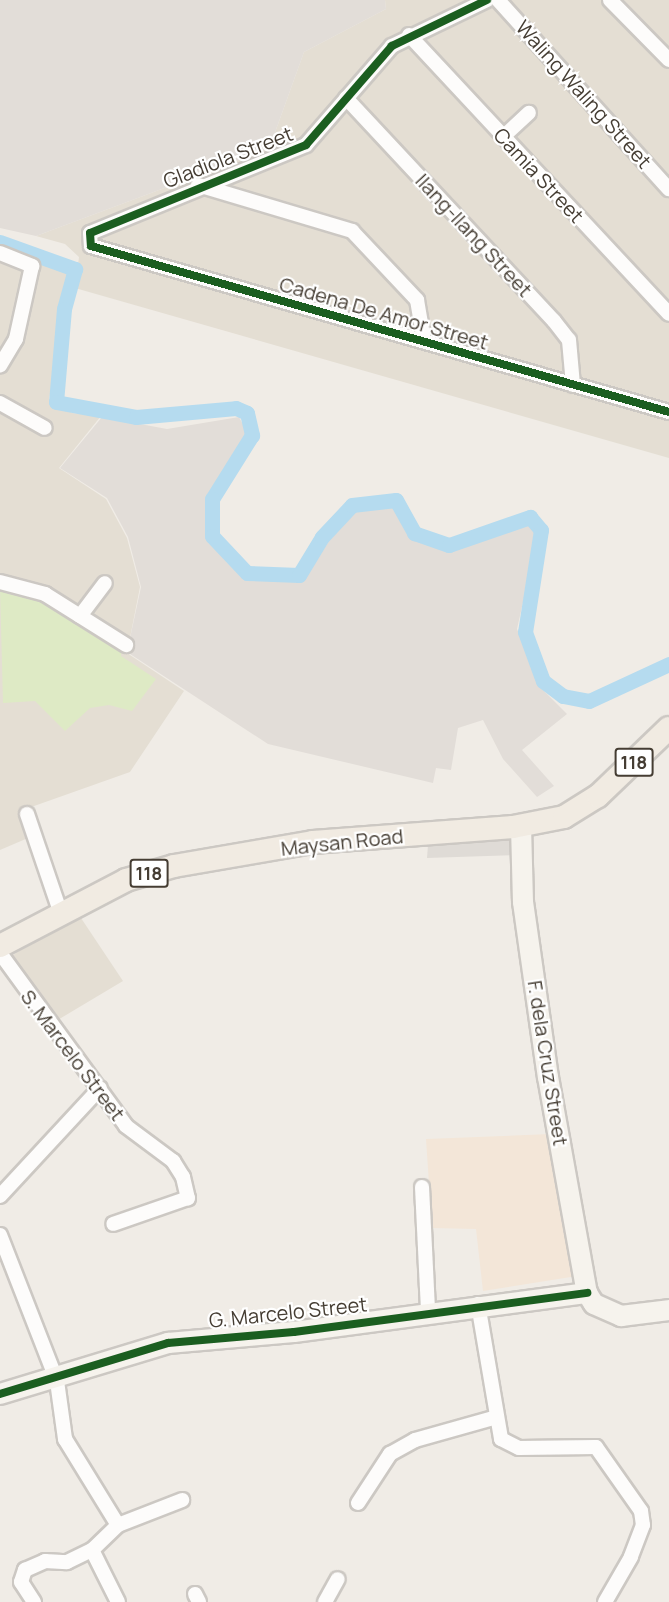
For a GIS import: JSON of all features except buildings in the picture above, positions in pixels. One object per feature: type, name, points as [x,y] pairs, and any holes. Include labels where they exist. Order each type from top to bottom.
[{"type":"main road","name":"Maysan Road","points":[[0,946],[60,909],[126,880],[174,866],[313,842],[521,829],[583,809],[669,728]]},
{"type":"street","name":"Gladiola Street","points":[[91,246],[90,233],[198,185],[306,145],[392,46],[409,35],[487,0]]},
{"type":"street","name":"Waling Waling Street","points":[[498,0],[669,189]]},
{"type":"street","points":[[610,0],[669,60]]},
{"type":"street","name":"Camia Street","points":[[409,35],[669,315]]},
{"type":"street","name":"Ilang-Ilang Street","points":[[346,98],[554,321],[569,340],[573,385]]},
{"type":"street","points":[[504,136],[529,113]]},
{"type":"street","points":[[198,185],[351,231],[417,300],[424,341]]},
{"type":"street","name":"Cadena De Amor Street","points":[[91,246],[669,412]]},
{"type":"street","points":[[0,253],[32,266],[16,339],[0,366]]},
{"type":"street","points":[[0,404],[45,428]]},
{"type":"street","points":[[0,582],[45,594],[126,645]]},
{"type":"street","points":[[80,616],[105,583]]},
{"type":"street","points":[[27,814],[60,909]]},
{"type":"street","name":"F. dela Cruz Street","points":[[521,829],[523,902],[548,1077],[587,1293]]},
{"type":"street","name":"S. Marcelo Street","points":[[0,953],[126,1126],[179,1168],[190,1195],[113,1224]]},
{"type":"street","points":[[0,1196],[100,1088]]},
{"type":"street","points":[[422,1187],[428,1311]]},
{"type":"street","points":[[0,1235],[57,1381],[66,1439],[118,1526]]},
{"type":"street","points":[[587,1293],[606,1312],[621,1316],[669,1310]]},
{"type":"street","name":"G. Marcelo Street","points":[[0,1394],[57,1381],[125,1352],[168,1343],[294,1332],[478,1304],[587,1293]]},
{"type":"street","points":[[478,1304],[497,1417],[509,1446],[596,1447],[641,1511],[643,1525],[635,1547],[605,1602]]},
{"type":"street","points":[[358,1503],[390,1454],[415,1440],[497,1417]]},
{"type":"street","points":[[34,1602],[21,1582],[25,1570],[45,1561],[67,1562],[92,1550],[118,1526],[182,1500]]},
{"type":"street","points":[[92,1550],[118,1602]]},
{"type":"street","points":[[325,1602],[338,1579]]},
{"type":"shaded area","points":[[0,0],[385,0],[386,9],[304,52],[269,149],[36,236],[0,228]]},
{"type":"shaded area","points":[[385,0],[669,0],[669,458],[75,288],[79,257],[65,244],[36,236],[269,149],[304,52],[386,9]]},
{"type":"shaded area","points":[[5,243],[72,270],[49,399],[72,413],[101,416],[59,468],[106,499],[127,538],[140,587],[127,653],[184,691],[130,772],[20,811],[28,838],[0,850],[0,245]]},
{"type":"shaded area","points":[[102,417],[167,429],[239,417],[248,434],[207,498],[209,537],[248,577],[301,579],[353,509],[394,504],[412,537],[450,547],[528,521],[539,531],[517,629],[542,689],[567,714],[522,750],[554,786],[537,797],[503,759],[483,720],[458,728],[451,770],[436,768],[433,783],[268,744],[127,652],[141,587],[128,537],[107,498],[60,468]]},
{"type":"shaded area","points":[[516,839],[517,855],[427,858],[428,845]]},
{"type":"shaded area","points":[[75,909],[123,981],[56,1021],[10,957],[21,950],[18,945]]},
{"type":"shaded area","points":[[551,1134],[577,1276],[483,1291],[476,1229],[432,1228],[426,1139]]},
{"type":"green space","points":[[0,587],[43,597],[122,647],[121,656],[156,679],[132,711],[109,705],[90,708],[65,731],[35,701],[3,703]]},
{"type":"waterway","points":[[0,242],[75,269],[64,309],[56,402],[136,417],[236,408],[247,413],[252,435],[212,499],[212,536],[247,573],[299,575],[322,537],[352,505],[396,500],[414,533],[449,545],[530,517],[541,530],[525,632],[543,681],[563,696],[589,701],[669,664]]},
{"type":"cycle path","points":[[487,0],[392,46],[306,145],[90,233],[91,246],[669,412]]},
{"type":"cycle path","points":[[0,1394],[168,1343],[294,1332],[587,1293]]}]
